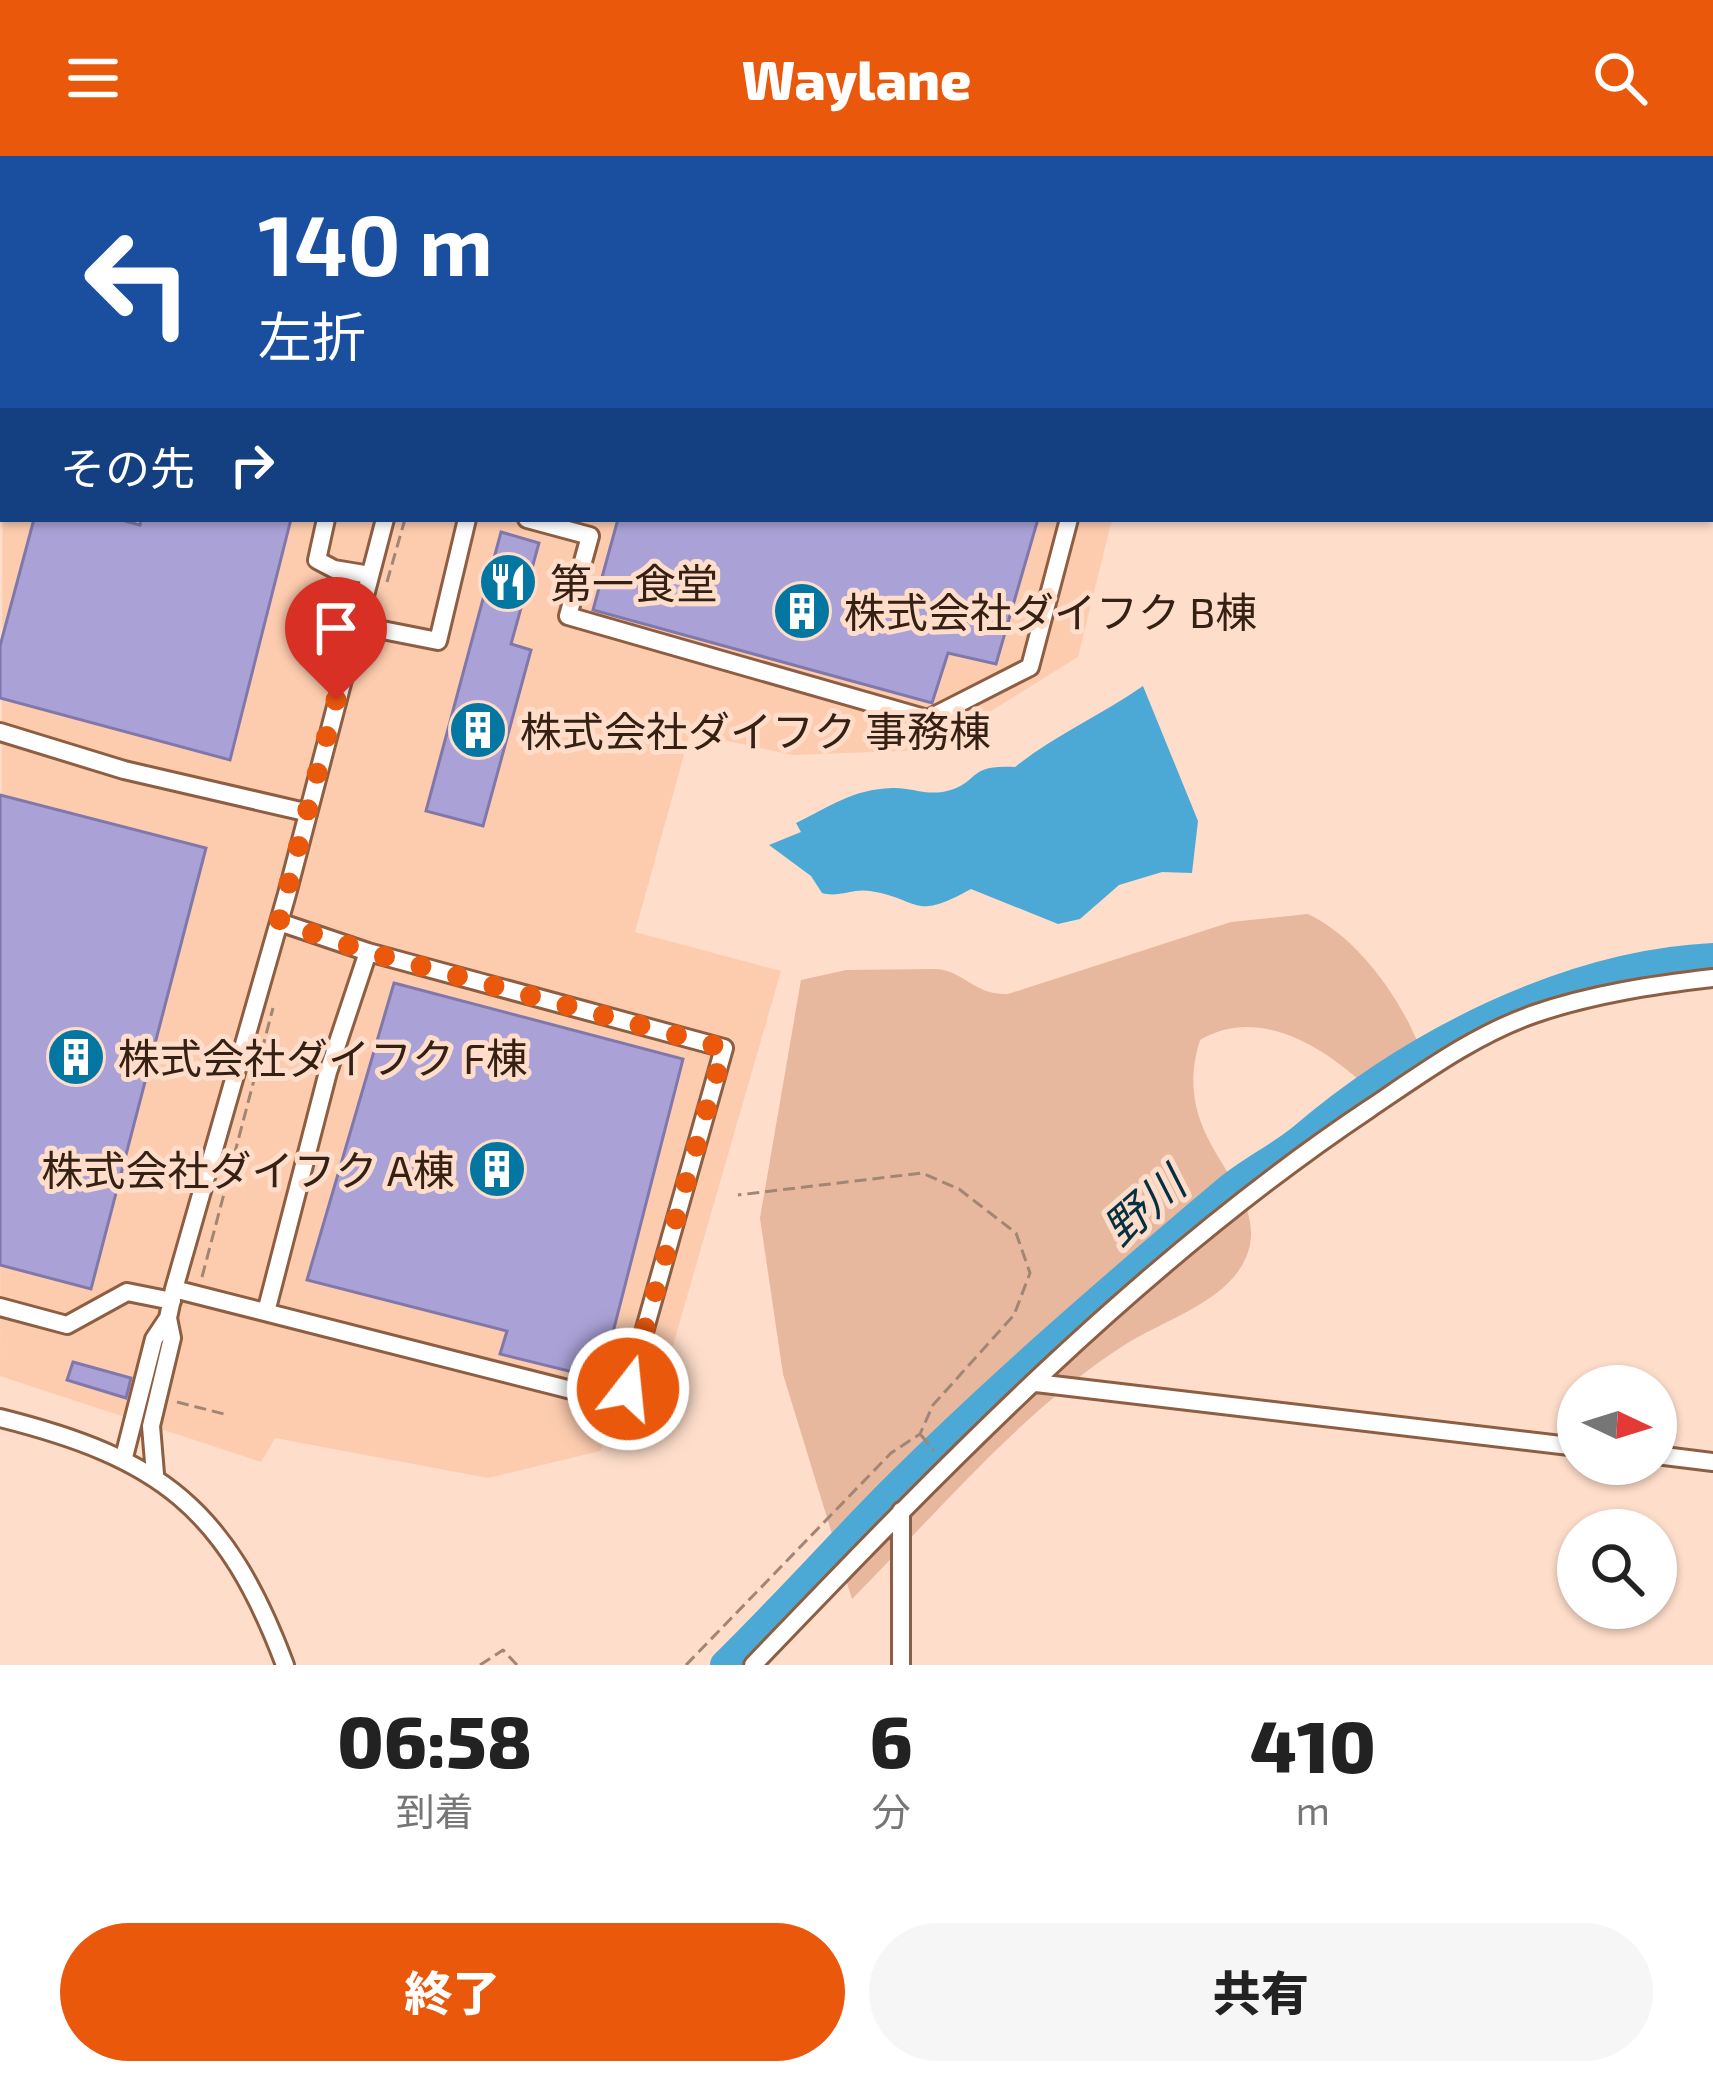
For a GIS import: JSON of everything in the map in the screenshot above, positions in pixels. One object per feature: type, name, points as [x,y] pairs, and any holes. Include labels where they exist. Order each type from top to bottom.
[{"type":"street","points":[[325,522],[317,560],[370,575]]},
{"type":"street","points":[[124,1457],[154,1340],[172,1303],[279,922],[385,522]]},
{"type":"street","points":[[357,625],[438,640],[466,522]]},
{"type":"street","points":[[537,522],[590,536],[568,616],[928,719],[1030,667],[1068,522]]},
{"type":"street","points":[[0,733],[124,770],[305,812]]},
{"type":"street","points":[[0,1307],[67,1325],[128,1292],[172,1303],[266,1312],[595,1396],[612,1398],[628,1389],[724,1048],[368,952],[279,922]]},
{"type":"street","points":[[266,1312],[328,1072],[368,952]]},
{"type":"street","points":[[753,1665],[901,1511],[1234,1206],[1449,1055],[1534,1014],[1645,986],[1713,978]]},
{"type":"street","points":[[155,1474],[152,1426],[172,1338],[172,1303]]},
{"type":"street","points":[[1036,1383],[1557,1445]]},
{"type":"street","points":[[0,1418],[124,1457],[190,1501],[237,1566],[285,1665]]},
{"type":"street","points":[[1677,1458],[1713,1462]]},
{"type":"street","points":[[901,1511],[901,1665]]},
{"type":"path","points":[[383,599],[404,522]]},
{"type":"path","points":[[200,1286],[273,1009]]},
{"type":"path","points":[[686,1665],[891,1453],[920,1434],[933,1405],[1014,1316],[1030,1273],[1016,1233],[959,1189],[922,1173],[738,1195]]},
{"type":"path","points":[[158,1397],[224,1414]]},
{"type":"path","points":[[920,1434],[948,1467]]},
{"type":"path","points":[[480,1665],[503,1650],[518,1665]]},
{"type":"shaded area","points":[[2,522],[1111,522],[1078,657],[928,750],[793,755],[690,733],[635,932],[781,971],[654,1411],[620,1409],[600,1451],[488,1478],[275,1438],[261,1462],[0,1376]]},
{"type":"shaded area","points":[[1308,914],[1348,941],[1382,980],[1420,1048],[1427,1070],[1422,1078],[1407,1093],[1376,1096],[1317,1049],[1271,1030],[1224,1030],[1200,1040],[1193,1075],[1196,1105],[1250,1221],[1250,1244],[1243,1263],[1217,1293],[1126,1344],[1051,1399],[852,1599],[783,1374],[760,1218],[801,980],[846,970],[936,969],[986,991],[1008,994],[1231,922]]},
{"type":"water","points":[[1143,686],[1198,821],[1192,873],[1162,872],[1119,885],[1080,919],[1058,924],[971,889],[926,906],[870,891],[822,893],[811,876],[769,845],[801,832],[796,823],[853,795],[892,788],[947,791],[988,768],[1015,767]]},
{"type":"building","points":[[33,522],[290,522],[230,760],[0,698],[0,646]]},
{"type":"building","name":"株式会社ダイフク B棟","points":[[617,522],[1037,522],[996,664],[948,653],[932,703],[593,610]]},
{"type":"building","name":"株式会社ダイフク 事務棟","points":[[501,532],[539,543],[511,644],[531,650],[483,826],[426,811]]},
{"type":"building","name":"株式会社ダイフク F棟","points":[[0,795],[206,848],[91,1289],[0,1265]]},
{"type":"building","name":"株式会社ダイフク A棟","points":[[394,983],[683,1059],[601,1379],[500,1354],[507,1331],[307,1280]]},
{"type":"building","points":[[73,1362],[131,1378],[126,1398],[67,1380]]},
{"type":"waterway","name":"野川","points":[[725,1665],[889,1495],[1013,1377],[1228,1190],[1346,1104],[1442,1042],[1548,994],[1603,976],[1713,958]]},
{"type":"place","name":"第一食堂","points":[[508,582]]},
{"type":"place","name":"株式会社ダイフク B棟","points":[[802,611]]},
{"type":"place","name":"株式会社ダイフク 事務棟","points":[[478,730]]},
{"type":"place","name":"株式会社ダイフク F棟","points":[[76,1057]]},
{"type":"place","name":"株式会社ダイフク A棟","points":[[497,1169]]},
{"type":"route","points":[[336,700],[279,922],[368,952],[724,1048],[628,1389]]}]
